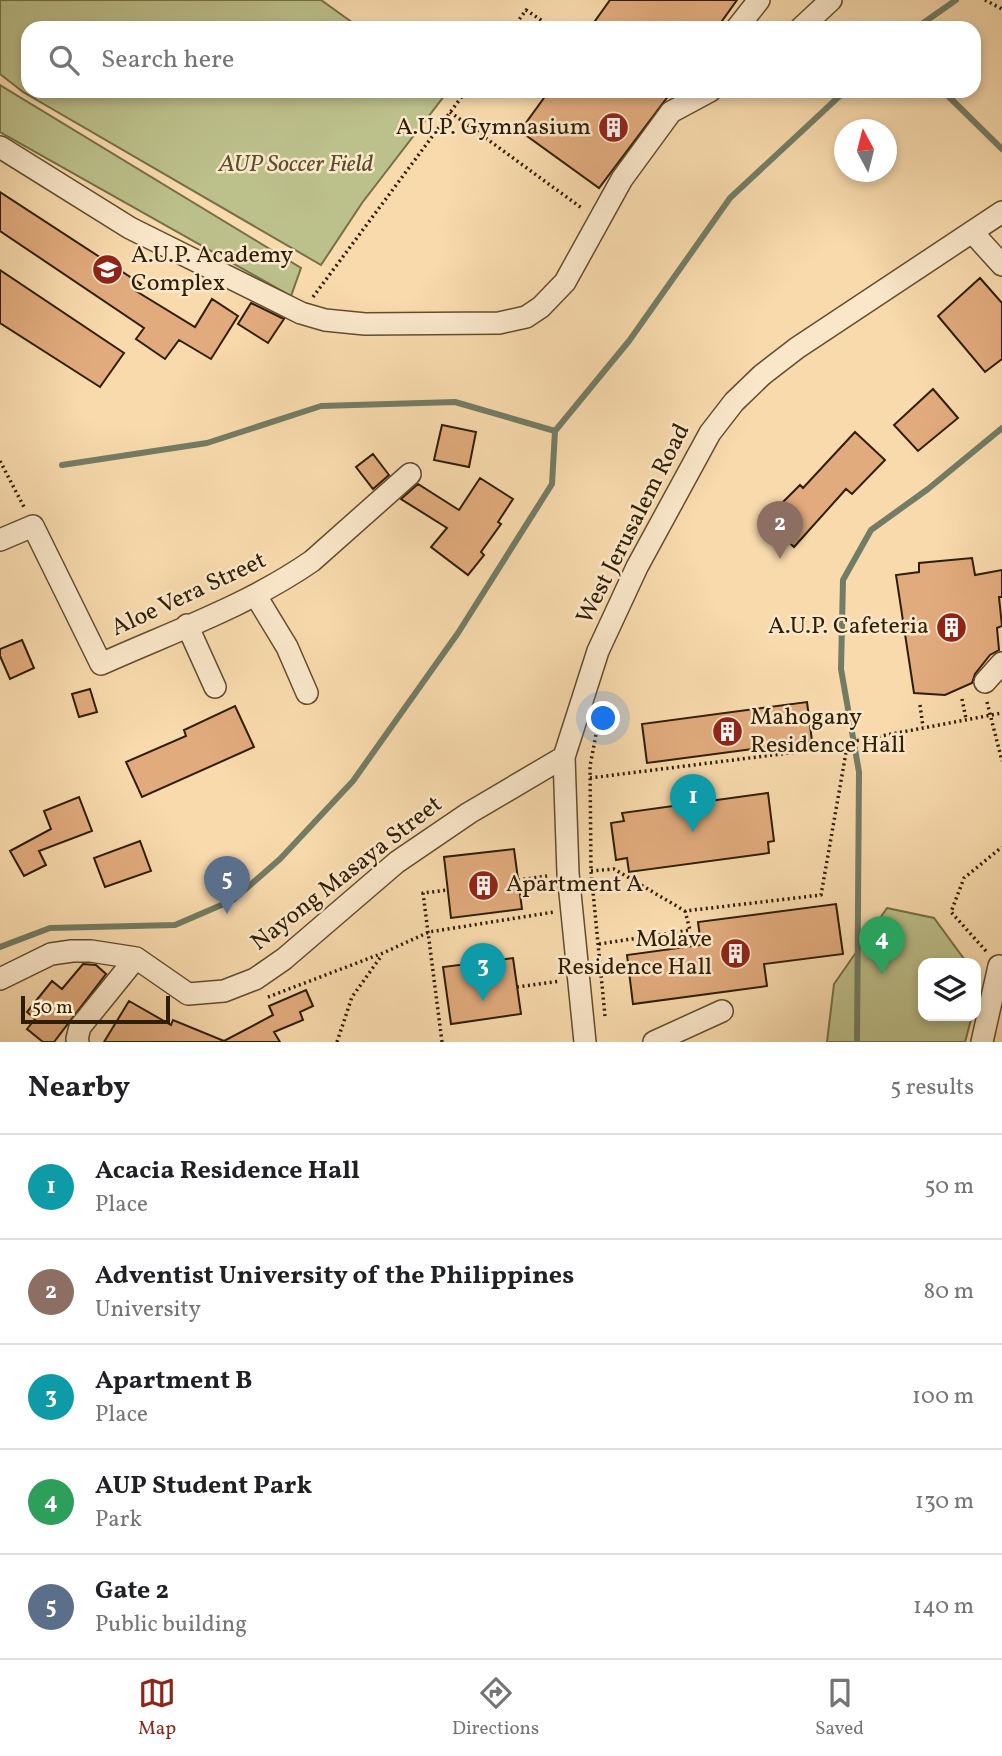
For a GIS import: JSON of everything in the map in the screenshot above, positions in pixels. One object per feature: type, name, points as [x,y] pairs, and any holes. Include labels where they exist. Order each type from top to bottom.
[{"type":"street","points":[[742,21],[759,0]]},
{"type":"street","points":[[808,21],[831,0]]},
{"type":"street","points":[[0,147],[130,228],[301,313],[325,320],[365,324],[499,323],[526,317],[541,307],[565,282],[622,179],[682,98]]},
{"type":"street","points":[[671,112],[697,98]]},
{"type":"street","points":[[987,222],[1002,265]]},
{"type":"street","name":"West Jerusalem Road","points":[[585,1042],[568,873],[564,757],[598,651],[637,567],[710,433],[734,402],[762,375],[797,348],[987,222]]},
{"type":"street","name":"Aloe Vera Street","points":[[33,526],[101,664],[256,596],[312,562],[410,474]]},
{"type":"street","points":[[0,540],[33,526]]},
{"type":"street","points":[[256,596],[287,647],[307,693]]},
{"type":"street","points":[[187,625],[215,687]]},
{"type":"street","points":[[985,689],[1002,663]]},
{"type":"street","name":"Nayong Masaya Street","points":[[0,979],[51,954],[91,951],[136,958],[187,994],[224,991],[255,979],[284,959],[397,862],[469,813],[564,757]]},
{"type":"street","points":[[78,1042],[80,1027],[136,958]]},
{"type":"street","points":[[982,1042],[997,999],[999,966]]},
{"type":"street","points":[[654,1042],[722,1010]]},
{"type":"path","points":[[986,0],[1002,9]]},
{"type":"path","points":[[518,21],[526,10],[542,21]]},
{"type":"path","points":[[301,313],[461,98]]},
{"type":"path","points":[[450,112],[584,210]]},
{"type":"path","points":[[0,461],[33,526]]},
{"type":"path","points":[[985,689],[1002,761]]},
{"type":"path","points":[[962,699],[965,719]]},
{"type":"path","points":[[920,705],[923,727]]},
{"type":"path","points":[[590,778],[797,752],[1002,713]]},
{"type":"path","points":[[599,715],[590,766],[591,871],[605,1017]]},
{"type":"path","points":[[591,871],[614,870],[685,911],[821,895],[848,741]]},
{"type":"path","points":[[999,966],[951,912],[964,878],[1002,847]]},
{"type":"path","points":[[518,880],[568,873]]},
{"type":"path","points":[[442,1042],[423,893],[448,890]]},
{"type":"path","points":[[260,999],[383,953],[429,932],[572,909]]},
{"type":"path","points":[[598,944],[690,930],[685,911]]},
{"type":"path","points":[[337,1042],[352,998],[383,953]]},
{"type":"path","points":[[517,987],[578,979]]},
{"type":"green space","name":"AUP Soccer Field","points":[[0,0],[321,0],[350,21],[21,21],[21,90],[0,74]]},
{"type":"green space","points":[[0,85],[301,268],[291,296],[0,132]]},
{"type":"green space","name":"AUP Soccer Field","points":[[33,98],[443,98],[362,203],[321,265]]},
{"type":"green space","points":[[887,908],[934,918],[963,958],[918,958],[918,1021],[971,1021],[965,1042],[827,1042],[834,984]]},
{"type":"building","points":[[610,0],[737,0],[722,21],[595,21]]},
{"type":"building","points":[[544,98],[667,98],[599,188],[520,131]]},
{"type":"building","points":[[0,192],[141,284],[136,291],[195,327],[212,299],[238,316],[211,359],[179,340],[165,359],[136,339],[144,328],[0,231]]},
{"type":"building","points":[[0,270],[124,353],[100,387],[0,323]]},
{"type":"building","points":[[980,278],[1002,303],[1002,359],[985,372],[938,316]]},
{"type":"building","points":[[251,303],[284,319],[268,343],[238,324]]},
{"type":"building","points":[[933,389],[958,418],[918,451],[894,425]]},
{"type":"building","points":[[442,425],[476,432],[469,467],[434,460]]},
{"type":"building","points":[[855,432],[885,460],[852,494],[846,489],[794,547],[765,520],[800,485],[803,488]]},
{"type":"building","points":[[373,454],[389,475],[373,489],[356,467]]},
{"type":"building","points":[[480,478],[513,499],[498,522],[501,524],[481,552],[484,555],[468,575],[431,547],[447,528],[401,499],[418,484],[459,510]]},
{"type":"building","name":"A.U.P. Cafeteria","points":[[972,558],[975,575],[1002,570],[1002,597],[999,597],[1002,626],[997,628],[999,650],[990,655],[975,674],[972,683],[945,695],[914,693],[896,575],[919,572],[919,563]]},
{"type":"building","points":[[22,640],[34,668],[10,679],[0,656],[0,649]]},
{"type":"building","points":[[90,689],[97,712],[79,717],[72,694]]},
{"type":"building","name":"Mahogany Residence Hall","points":[[807,702],[812,741],[647,763],[642,724]]},
{"type":"building","points":[[235,706],[254,747],[142,797],[126,762],[186,736],[184,730]]},
{"type":"building","points":[[768,793],[774,841],[768,842],[769,853],[629,872],[627,858],[616,860],[611,823],[624,821],[622,813]]},
{"type":"building","points":[[79,797],[92,831],[39,851],[46,865],[24,876],[10,851],[51,829],[44,811]]},
{"type":"building","points":[[140,841],[151,871],[105,887],[94,858]]},
{"type":"building","name":"Apartment A","points":[[514,849],[522,909],[451,918],[444,857]]},
{"type":"building","name":"Molave Residence Hall","points":[[836,904],[843,954],[764,964],[767,986],[633,1004],[627,955],[701,945],[698,922]]},
{"type":"building","points":[[513,958],[521,1014],[451,1024],[443,967]]},
{"type":"building","points":[[83,964],[96,965],[106,974],[54,1042],[43,1042],[27,1029],[35,1019],[27,1012],[52,981],[62,989]]},
{"type":"building","points":[[306,990],[313,1006],[300,1012],[303,1020],[274,1032],[280,1042],[104,1042],[129,1001],[171,1025],[173,1020],[224,1041],[273,1015],[269,1006]]},
{"type":"waterway","points":[[926,21],[956,0]]},
{"type":"waterway","points":[[0,947],[50,928],[175,925],[233,900],[280,859],[353,781],[458,633],[552,484],[555,431],[629,341],[730,198],[837,98]]},
{"type":"waterway","points":[[950,98],[1002,149]]},
{"type":"waterway","points":[[62,465],[207,443],[321,406],[455,402],[555,431]]},
{"type":"waterway","points":[[857,1042],[859,772],[841,669],[843,580],[871,530],[928,489],[1002,428]]},
{"type":"place","name":"A.U.P. Gymnasium","points":[[614,128]]},
{"type":"place","name":"A.U.P. Academy Complex","points":[[108,270]]},
{"type":"place","name":"Adventist University of the Philippines","points":[[780,559]]},
{"type":"place","name":"A.U.P. Cafeteria","points":[[952,627]]},
{"type":"place","name":"Mahogany Residence Hall","points":[[727,732]]},
{"type":"place","name":"Acacia Residence Hall","points":[[693,832]]},
{"type":"place","name":"Apartment A","points":[[483,885]]},
{"type":"place","name":"Gate 2","points":[[227,914]]},
{"type":"place","name":"Molave Residence Hall","points":[[735,954]]},
{"type":"place","name":"AUP Student Park","points":[[882,974]]},
{"type":"place","name":"Apartment B","points":[[483,1001]]}]
